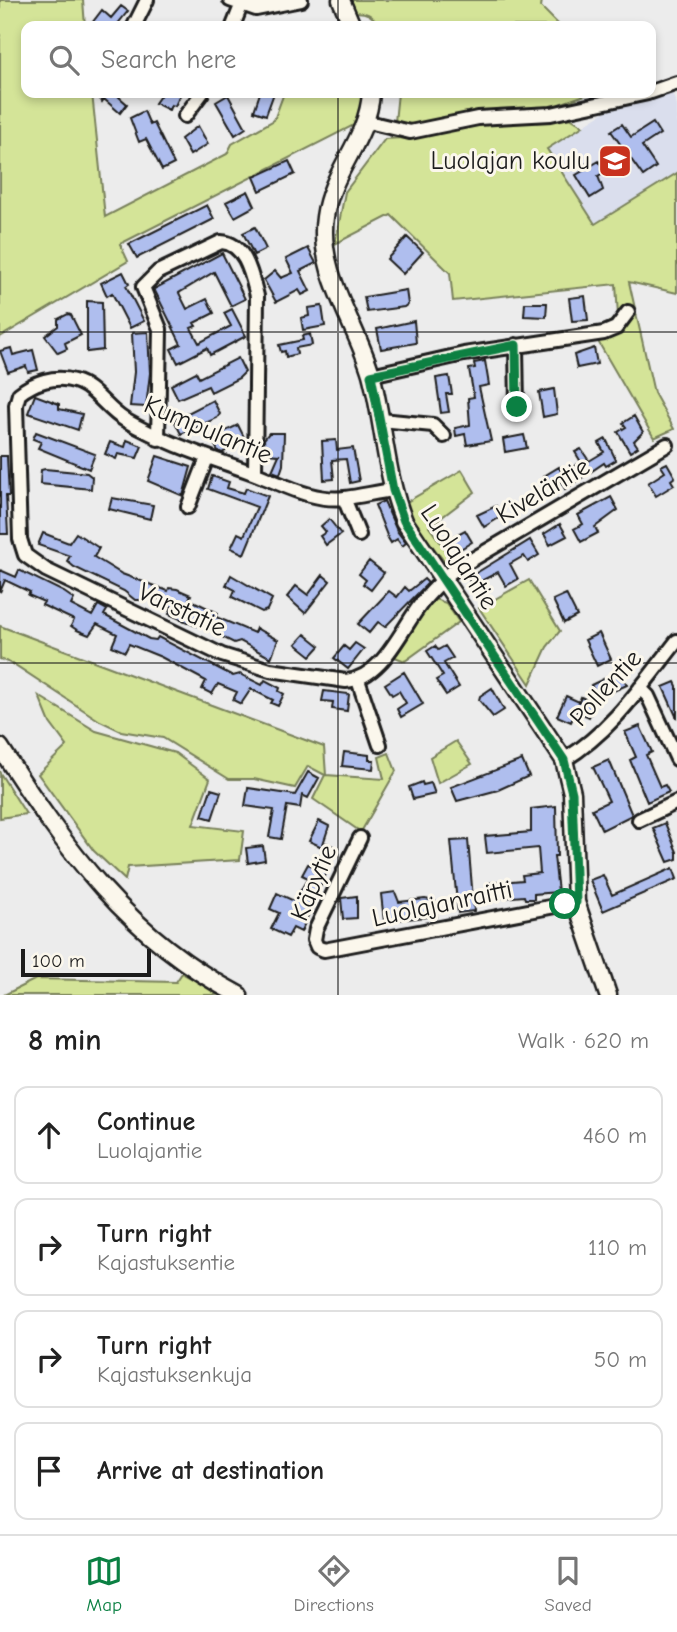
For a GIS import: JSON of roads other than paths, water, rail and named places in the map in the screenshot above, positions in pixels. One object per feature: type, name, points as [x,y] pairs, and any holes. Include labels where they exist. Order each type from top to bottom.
[{"type":"main road","points":[[341,0],[350,21]]},
{"type":"main road","name":"Luolajantie","points":[[370,98],[368,122],[333,185],[324,218],[324,236],[331,270],[371,375],[393,490],[414,538],[564,760],[572,793],[576,902],[608,995]]},
{"type":"main road","points":[[0,747],[52,828],[102,890],[183,959],[239,995]]},
{"type":"street","points":[[136,21],[147,0]]},
{"type":"street","points":[[233,21],[235,3],[256,9],[301,0]]},
{"type":"street","points":[[656,90],[677,83]]},
{"type":"street","points":[[185,116],[198,98]]},
{"type":"street","points":[[368,122],[411,132],[478,118],[551,114],[622,98]]},
{"type":"street","points":[[158,439],[160,329],[143,287],[158,272],[221,242],[230,242],[238,248],[250,271],[259,319],[255,473]]},
{"type":"street","points":[[371,375],[516,345],[604,334],[616,328],[628,312]]},
{"type":"street","points":[[516,345],[517,407]]},
{"type":"street","name":"Kumpulantie","points":[[19,394],[41,381],[77,381],[120,417],[158,439],[255,473],[293,491],[344,498],[393,490]]},
{"type":"street","name":"Varstatie","points":[[19,394],[16,405],[20,539],[25,555],[46,570],[222,655],[270,670],[320,679],[358,680]]},
{"type":"street","points":[[381,420],[387,418],[433,425],[444,436]]},
{"type":"street","name":"Kiveläntie","points":[[444,579],[451,572],[667,445]]},
{"type":"street","points":[[188,507],[207,458]]},
{"type":"street","points":[[344,498],[359,535]]},
{"type":"street","points":[[380,745],[358,680],[385,656],[409,619],[444,579]]},
{"type":"street","name":"Pollentie","points":[[564,760],[597,736],[677,641]]},
{"type":"street","points":[[639,688],[649,696],[677,759]]},
{"type":"street","points":[[639,820],[677,802]]},
{"type":"street","name":"Käpytie","points":[[317,947],[314,940],[316,929],[360,838]]},
{"type":"street","name":"Luolajanraitti","points":[[317,947],[338,949],[576,902]]},
{"type":"place","name":"Luolajan koulu","points":[[615,161]]}]
